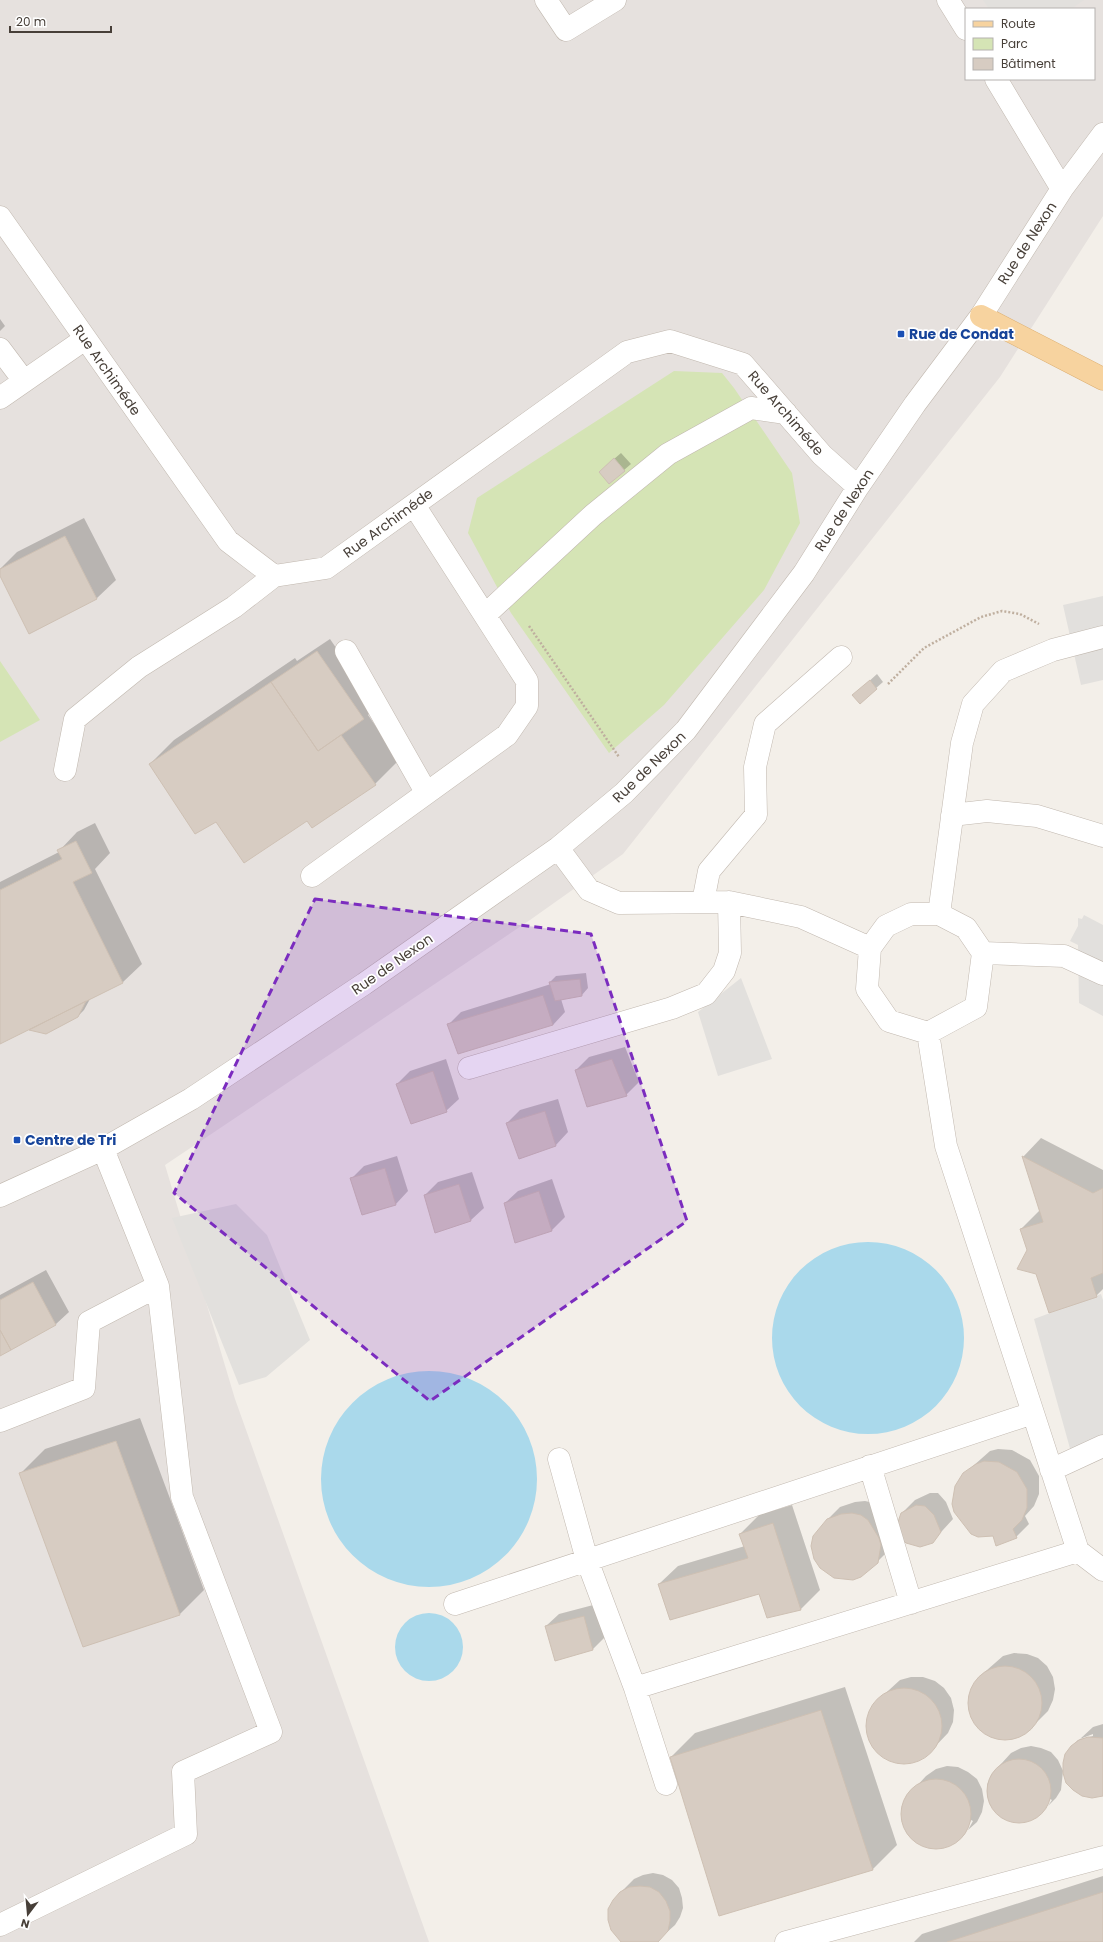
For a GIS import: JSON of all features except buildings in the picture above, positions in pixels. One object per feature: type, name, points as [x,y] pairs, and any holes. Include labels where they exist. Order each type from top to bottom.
[{"type":"main road","points":[[981,316],[1103,379]]},
{"type":"street","points":[[546,0],[566,30],[615,0]]},
{"type":"street","points":[[948,0],[965,27]]},
{"type":"street","points":[[997,80],[1062,189]]},
{"type":"street","name":"Rue de Nexon","points":[[0,1196],[103,1149],[191,1099],[364,984],[558,848],[624,793],[686,730],[804,573],[858,487],[915,404],[981,316],[1062,189],[1103,134]]},
{"type":"street","name":"Rue Archiméde","points":[[0,217],[228,541],[274,576],[326,568],[627,352],[670,341],[744,364],[822,455],[858,487]]},
{"type":"street","points":[[0,398],[85,339]]},
{"type":"street","points":[[0,349],[24,381]]},
{"type":"street","points":[[485,615],[593,515],[668,454],[751,408],[786,413]]},
{"type":"street","points":[[312,876],[426,792],[507,735],[527,706],[527,681],[414,505]]},
{"type":"street","points":[[65,770],[75,719],[140,667],[234,606],[274,576]]},
{"type":"street","points":[[939,914],[962,743],[973,704],[1003,671],[1053,650],[1103,637]]},
{"type":"street","points":[[346,650],[426,792]]},
{"type":"street","points":[[703,902],[709,871],[756,815],[755,767],[765,724],[841,658]]},
{"type":"street","points":[[952,815],[986,811],[1037,816],[1103,836]]},
{"type":"street","points":[[558,848],[589,890],[619,903],[729,902],[801,917],[870,948]]},
{"type":"street","points":[[469,1068],[672,1008],[706,994],[724,971],[730,953],[729,902]]},
{"type":"street","points":[[911,914],[939,914],[966,928],[983,953],[976,1007],[928,1033],[890,1021],[867,989],[870,948],[886,926],[911,914]]},
{"type":"street","points":[[983,953],[1064,956],[1103,974]]},
{"type":"street","points":[[928,1033],[946,1146],[1051,1470],[1078,1551],[1103,1570]]},
{"type":"street","points":[[0,1925],[186,1834],[183,1772],[271,1732],[182,1497],[158,1286],[103,1149]]},
{"type":"street","points":[[0,1421],[84,1388],[89,1322],[158,1286]]},
{"type":"street","points":[[454,1604],[1033,1413]]},
{"type":"street","points":[[1051,1470],[1103,1446]]},
{"type":"street","points":[[559,1459],[587,1560],[635,1688],[666,1784]]},
{"type":"street","points":[[870,1466],[911,1603]]},
{"type":"street","points":[[635,1688],[1078,1551]]},
{"type":"street","points":[[786,1942],[847,1934],[1103,1857]]},
{"type":"path","points":[[507,595],[635,782]]},
{"type":"path","points":[[888,684],[924,648],[981,617],[1002,611],[1020,614],[1036,622],[1048,634],[1053,650]]},
{"type":"highlighted area","points":[[315,899],[591,934],[687,1221],[430,1401],[174,1193]]},
{"type":"shaded area","points":[[0,0],[1103,0],[1103,216],[1000,377],[623,854],[530,920],[165,1165],[235,1399],[429,1942],[0,1942]]},
{"type":"shaded area","points":[[983,0],[1084,0],[1072,8],[988,8]]},
{"type":"shaded area","points":[[1103,596],[1103,680],[1081,685],[1063,605]]},
{"type":"shaded area","points":[[1084,915],[1103,925],[1103,1016],[1079,1003],[1078,945],[1070,941],[1078,926],[1078,918],[1082,919]]},
{"type":"shaded area","points":[[741,978],[772,1059],[718,1076],[698,1012]]},
{"type":"shaded area","points":[[236,1204],[267,1235],[310,1340],[266,1377],[239,1385],[172,1218]]},
{"type":"shaded area","points":[[1101,1294],[1103,1300],[1103,1458],[1076,1470],[1034,1319]]},
{"type":"green space","points":[[674,371],[722,373],[734,388],[792,473],[800,523],[764,590],[664,705],[609,753],[511,613],[468,533],[477,498]]},
{"type":"green space","points":[[0,661],[40,720],[0,742]]},
{"type":"water","points":[[868,1242],[896,1246],[921,1258],[936,1270],[948,1285],[960,1310],[964,1338],[960,1366],[948,1391],[936,1406],[921,1418],[896,1430],[868,1434],[840,1430],[815,1418],[800,1406],[788,1391],[776,1366],[772,1338],[776,1310],[788,1285],[800,1270],[815,1258],[840,1246]]},
{"type":"water","points":[[429,1371],[450,1373],[470,1379],[489,1389],[505,1403],[519,1419],[529,1438],[535,1458],[537,1479],[535,1500],[529,1520],[519,1539],[505,1555],[489,1569],[470,1579],[450,1585],[429,1587],[408,1585],[388,1579],[369,1569],[353,1555],[339,1539],[329,1520],[323,1500],[321,1479],[323,1458],[329,1438],[339,1419],[353,1403],[369,1389],[388,1379],[408,1373]]},
{"type":"water","points":[[429,1613],[442,1616],[453,1623],[460,1634],[463,1647],[460,1660],[453,1671],[442,1678],[429,1681],[416,1678],[405,1671],[398,1660],[395,1647],[398,1634],[405,1623],[416,1616]]},
{"type":"place","name":"Rue de Condat","points":[[901,334]]},
{"type":"place","name":"Centre de Tri","points":[[17,1140]]}]
